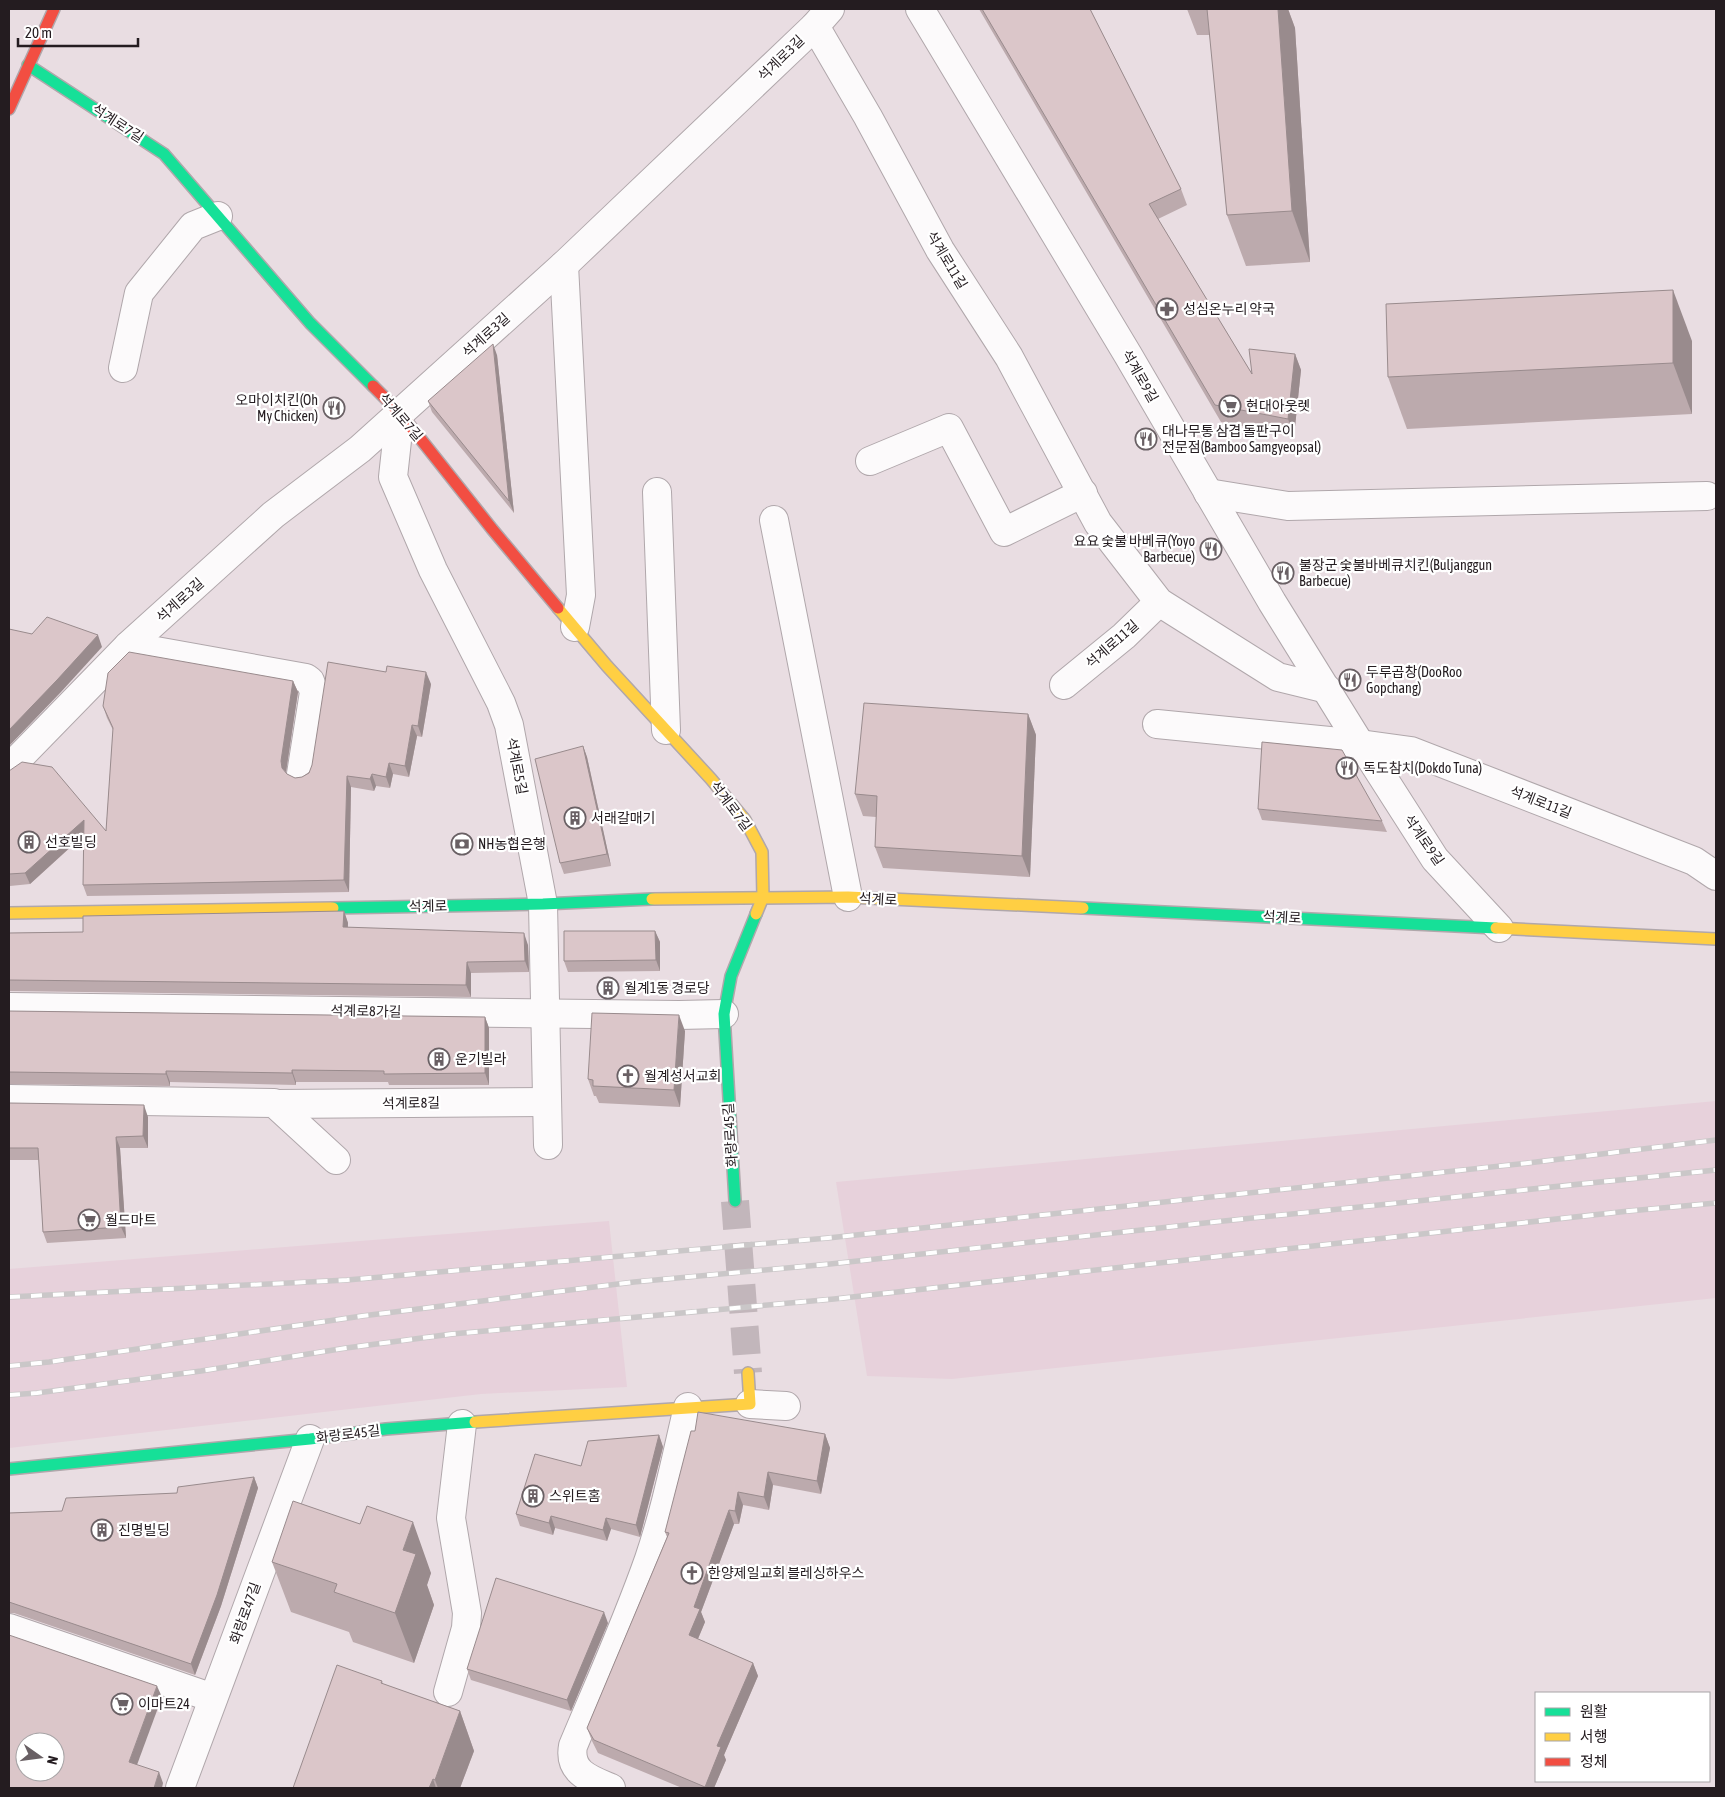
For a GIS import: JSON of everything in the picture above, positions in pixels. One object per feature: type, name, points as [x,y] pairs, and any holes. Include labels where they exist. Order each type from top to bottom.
[{"type":"street","points":[[9,109],[54,9]]},
{"type":"street","name":"석계로9길","points":[[920,9],[1272,602],[1360,744],[1435,859],[1499,928]]},
{"type":"street","name":"석계로3길","points":[[9,768],[128,646],[272,515],[360,449],[564,265],[822,17]]},
{"type":"street","name":"석계로11길","points":[[822,17],[868,118],[940,250],[1009,357],[1098,523],[1159,602],[1278,677],[1327,689]]},
{"type":"street","name":"석계로7길","points":[[28,64],[164,154],[310,323],[400,413],[492,529],[606,666],[711,778],[745,820],[762,852],[763,897]]},
{"type":"street","points":[[123,368],[140,293],[193,226],[218,216]]},
{"type":"street","points":[[564,265],[581,595],[575,627]]},
{"type":"street","name":"석계로5길","points":[[400,413],[393,477],[433,570],[501,703],[509,725],[543,904],[548,1145]]},
{"type":"street","points":[[870,461],[949,428],[1004,532],[1082,493]]},
{"type":"street","points":[[657,492],[666,730]]},
{"type":"street","points":[[1208,493],[1288,506],[1707,496]]},
{"type":"street","name":"석계로","points":[[774,520],[848,897]]},
{"type":"street","name":"석계로11길","points":[[1064,685],[1124,636],[1159,602]]},
{"type":"street","points":[[128,646],[306,678],[310,681],[314,692],[301,774]]},
{"type":"street","points":[[1157,724],[1360,744]]},
{"type":"street","name":"석계로11길","points":[[1360,744],[1411,752],[1694,861],[1716,876]]},
{"type":"street","name":"화랑로45길","points":[[735,1201],[724,1014],[731,976],[763,897]]},
{"type":"street","name":"석계로","points":[[9,913],[543,904],[636,899],[848,897],[1716,939]]},
{"type":"street","name":"석계로8가길","points":[[9,1007],[545,1014],[724,1014]]},
{"type":"street","name":"석계로8길","points":[[9,1099],[276,1104],[546,1102]]},
{"type":"street","points":[[276,1104],[336,1160]]},
{"type":"street","points":[[748,1373],[750,1404]]},
{"type":"street","name":"화랑로45길","points":[[9,1469],[310,1439],[386,1429],[688,1407],[750,1404],[786,1406]]},
{"type":"street","points":[[611,1788],[588,1778],[580,1772],[571,1756],[573,1746],[636,1595],[648,1560],[660,1523],[688,1407]]},
{"type":"street","points":[[448,1692],[466,1628],[467,1613],[451,1518],[462,1424]]},
{"type":"street","name":"화랑로47길","points":[[180,1788],[310,1439]]},
{"type":"street","points":[[9,1628],[213,1698]]},
{"type":"shaded area","points":[[1716,1101],[1716,1298],[952,1379],[867,1376],[836,1182]]},
{"type":"shaded area","points":[[609,1221],[627,1387],[481,1394],[9,1448],[9,1269]]},
{"type":"building","points":[[982,9],[1090,9],[1181,189],[1149,204],[1252,374],[1249,349],[1295,354],[1288,419],[1215,405]]},
{"type":"building","points":[[1207,9],[1278,9],[1292,211],[1227,215]]},
{"type":"building","points":[[1673,290],[1673,363],[1388,377],[1386,304]]},
{"type":"building","points":[[493,344],[509,501],[428,401]]},
{"type":"building","points":[[47,617],[98,635],[9,730],[9,629],[32,634]]},
{"type":"building","points":[[129,652],[293,681],[281,761],[282,768],[287,774],[295,778],[309,773],[312,765],[328,662],[386,672],[387,666],[426,672],[418,726],[412,725],[405,766],[389,763],[386,777],[372,774],[370,779],[347,776],[344,880],[83,885],[84,820],[25,873],[9,874],[9,771],[22,762],[52,767],[106,831],[113,728],[103,706],[108,673]]},
{"type":"building","points":[[864,703],[1028,714],[1022,856],[875,847],[877,796],[855,794]]},
{"type":"building","points":[[1262,742],[1342,750],[1382,821],[1258,809]]},
{"type":"building","name":"서래갈매기","points":[[583,746],[607,854],[560,863],[535,759]]},
{"type":"building","points":[[344,911],[343,927],[524,933],[525,961],[467,962],[466,985],[9,980],[9,933],[83,932],[83,916]]},
{"type":"building","points":[[564,931],[655,931],[656,960],[564,961]]},
{"type":"building","points":[[9,1011],[485,1017],[485,1073],[384,1074],[384,1071],[292,1070],[292,1073],[166,1071],[166,1074],[9,1072]]},
{"type":"building","points":[[592,1013],[679,1015],[674,1090],[593,1086],[593,1080],[588,1079]]},
{"type":"building","points":[[9,1103],[144,1105],[143,1136],[116,1137],[121,1227],[43,1232],[38,1148],[9,1148]]},
{"type":"building","points":[[698,1412],[825,1434],[817,1481],[768,1472],[764,1497],[738,1492],[735,1511],[729,1510],[694,1607],[700,1609],[689,1635],[753,1663],[717,1746],[721,1747],[705,1787],[594,1740],[587,1728],[669,1533],[665,1532],[691,1431],[695,1431]]},
{"type":"building","points":[[659,1435],[636,1525],[606,1518],[603,1530],[551,1516],[549,1523],[516,1514],[535,1454],[581,1466],[588,1441]]},
{"type":"building","points":[[254,1477],[217,1595],[191,1664],[9,1602],[9,1513],[62,1511],[66,1498],[177,1493],[178,1487]]},
{"type":"building","points":[[293,1501],[360,1524],[367,1506],[413,1522],[403,1550],[416,1554],[395,1613],[334,1592],[337,1584],[272,1562]]},
{"type":"building","points":[[496,1578],[604,1612],[567,1700],[467,1669]]},
{"type":"building","points":[[9,1635],[157,1686],[129,1762],[159,1772],[154,1788],[9,1788]]},
{"type":"building","points":[[337,1665],[460,1711],[435,1780],[433,1779],[429,1788],[293,1788]]},
{"type":"tunnel","points":[[735,1201],[748,1373]]},
{"type":"railway","points":[[9,1297],[347,1280],[828,1238],[1528,1163],[1716,1140]]},
{"type":"railway","points":[[9,1366],[49,1362],[362,1316],[634,1282],[830,1264],[1716,1170]]},
{"type":"railway","points":[[9,1395],[201,1371],[346,1348],[452,1334],[834,1299],[1716,1203]]},
{"type":"traffic: fast","points":[[28,65],[164,154],[310,323],[373,386]]},
{"type":"traffic: fast","points":[[333,908],[543,904],[652,899]]},
{"type":"traffic: fast","points":[[1083,908],[1496,928]]},
{"type":"traffic: fast","points":[[735,1201],[724,1014],[731,976],[756,914]]},
{"type":"traffic: fast","points":[[9,1469],[310,1439],[386,1429],[475,1422]]},
{"type":"traffic: slow","points":[[558,608],[607,666],[711,779],[745,820],[762,852],[763,897],[756,914]]},
{"type":"traffic: slow","points":[[652,899],[848,897],[1083,908]]},
{"type":"traffic: slow","points":[[9,913],[333,908]]},
{"type":"traffic: slow","points":[[1496,928],[1716,939]]},
{"type":"traffic: slow","points":[[475,1422],[750,1404],[748,1373]]},
{"type":"traffic: jam","points":[[9,109],[54,9]]},
{"type":"traffic: jam","points":[[373,386],[400,413],[492,529],[558,608]]},
{"type":"place","name":"성심온누리 약국","points":[[1167,309]]},
{"type":"place","name":"현대아웃렛","points":[[1230,406]]},
{"type":"place","name":"오마이치킨(Oh My Chicken)","points":[[334,408]]},
{"type":"place","name":"대나무통 삼겹 돌판구이 전문점(Bamboo Samgyeopsal)","points":[[1146,439]]},
{"type":"place","name":"요요 숯불 바베큐(Yoyo Barbecue)","points":[[1211,549]]},
{"type":"place","name":"불장군 숯불바베큐치킨(Buljanggun Barbecue)","points":[[1283,573]]},
{"type":"place","name":"두루곱창(DooRoo Gopchang)","points":[[1350,680]]},
{"type":"place","name":"독도참치(Dokdo Tuna)","points":[[1347,768]]},
{"type":"place","name":"서래갈매기","points":[[575,818]]},
{"type":"place","name":"선호빌딩","points":[[29,842]]},
{"type":"place","name":"NH농협은행","points":[[462,844]]},
{"type":"place","name":"월계1동 경로당","points":[[608,988]]},
{"type":"place","name":"운기빌라","points":[[439,1059]]},
{"type":"place","name":"월계성서교회","points":[[628,1076]]},
{"type":"place","name":"월드마트","points":[[89,1220]]},
{"type":"place","name":"스위트홈","points":[[533,1496]]},
{"type":"place","name":"진명빌딩","points":[[102,1530]]},
{"type":"place","name":"한양제일교회 블레싱하우스","points":[[692,1573]]},
{"type":"place","name":"이마트24","points":[[122,1704]]}]
